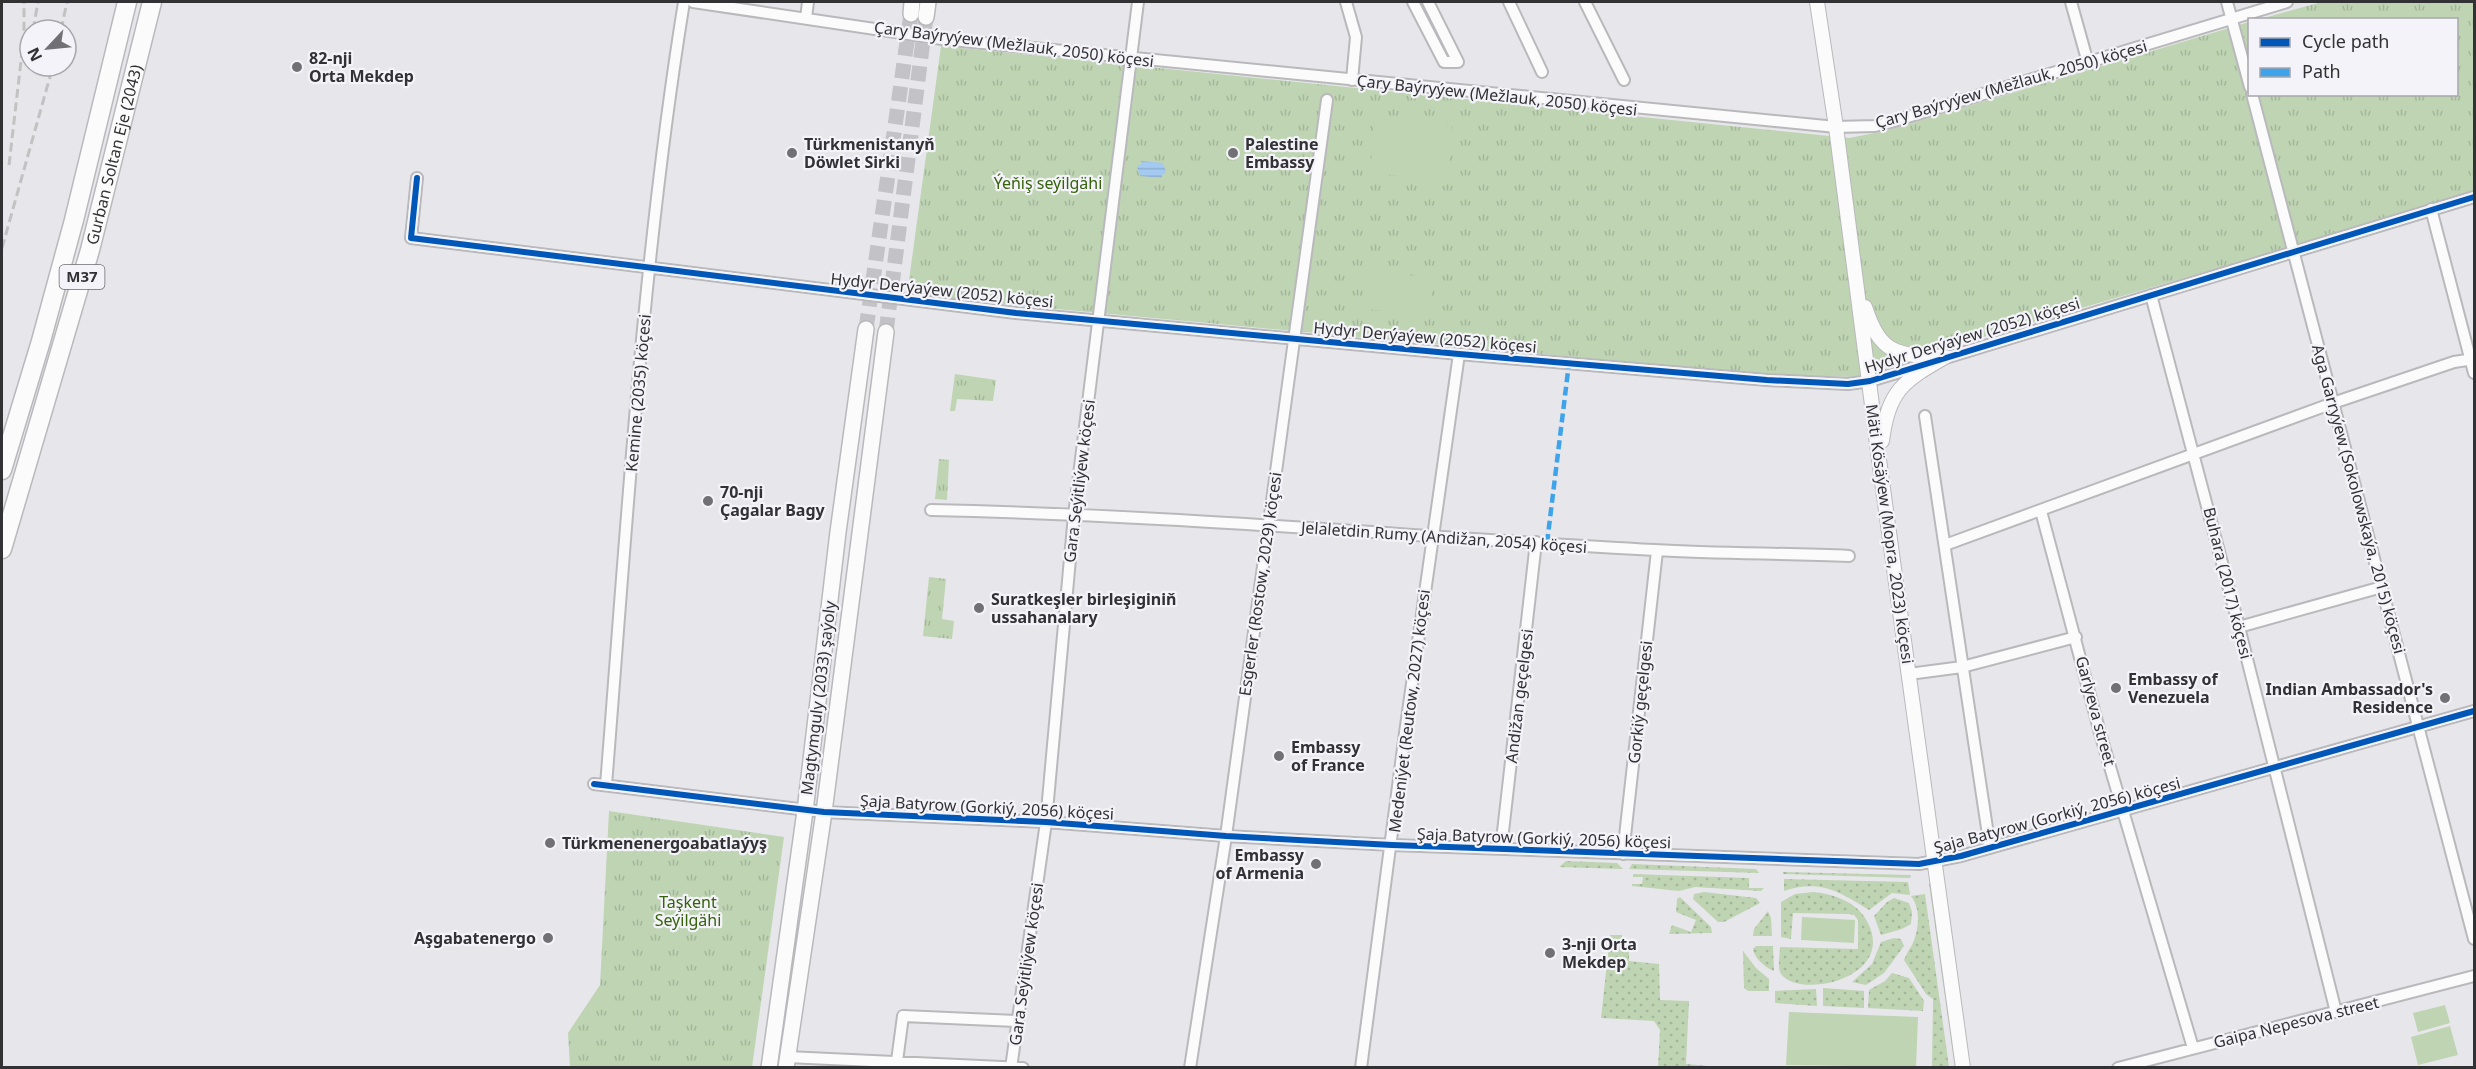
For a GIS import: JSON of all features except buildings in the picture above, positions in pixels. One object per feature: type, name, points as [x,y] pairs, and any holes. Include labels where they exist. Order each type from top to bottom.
[{"type":"highway","name":"Gurban Soltan Eje (2043)","points":[[2,470],[74,220],[127,2]]},
{"type":"highway","name":"Gurban Soltan Eje (2043)","points":[[2,549],[90,250],[152,2]]},
{"type":"main road","name":"Magtymguly (2033) şaýoly","points":[[769,1068],[805,811],[838,532],[866,329]]},
{"type":"main road","name":"Magtymguly (2033) şaýoly","points":[[786,1062],[824,812],[886,332]]},
{"type":"street","name":"Kemine (2035) köçesi","points":[[606,785],[648,268],[684,2]]},
{"type":"street","name":"Çary Baýryýew (Mežlauk, 2050) köçesi","points":[[693,2],[942,39],[1836,128],[1875,126],[1891,122],[2287,2]]},
{"type":"street","points":[[806,18],[807,2]]},
{"type":"street","name":"Gara Seýitliýew köçesi","points":[[1012,1067],[1016,1021],[1046,822],[1074,515],[1138,2]]},
{"type":"street","points":[[1346,2],[1356,37],[1352,80]]},
{"type":"street","points":[[1413,2],[1444,62],[1458,62],[1428,2]]},
{"type":"street","points":[[1509,2],[1542,72]]},
{"type":"street","points":[[1585,2],[1624,80]]},
{"type":"street","name":"Mäti Kösäýew (Mopra, 2023) köçesi","points":[[1817,2],[1963,1068]]},
{"type":"street","points":[[2071,2],[2088,63]]},
{"type":"street","points":[[2227,2],[2248,80]]},
{"type":"street","name":"Aga Garryýew (Sokolowskaýa, 2015) köçesi","points":[[2253,96],[2475,939]]},
{"type":"street","name":"Esgerler (Rostow, 2029) köçesi","points":[[1190,1068],[1226,836],[1328,100]]},
{"type":"street","name":"Hydyr Derýaýew (2052) köçesi","points":[[417,178],[411,238],[917,302],[1098,321],[1767,380],[1848,384],[1870,381],[2474,198]]},
{"type":"street","points":[[2432,209],[2473,359],[2475,374]]},
{"type":"street","points":[[1856,279],[1874,330],[1880,340],[1892,351],[1909,356],[1945,357]]},
{"type":"street","name":"Buhara (2017) köçesi","points":[[2151,296],[2239,627],[2336,1012]]},
{"type":"street","name":"Medeniýet (Reutow, 2027) köçesi","points":[[1361,1068],[1405,733],[1459,354]]},
{"type":"street","points":[[1880,467],[1884,425],[1890,403],[1907,381],[1945,357]]},
{"type":"street","points":[[1945,545],[2333,403],[2454,362],[2473,359]]},
{"type":"street","points":[[1925,416],[1990,848]]},
{"type":"street","name":"Jelaletdin Rumy (Andižan, 2054) köçesi","points":[[931,510],[1268,525],[1657,550],[1849,556]]},
{"type":"street","name":"Garlyeva street","points":[[2041,511],[2100,732],[2160,943],[2193,1048]]},
{"type":"street","name":"Andižan geçelgesi","points":[[1501,849],[1536,542]]},
{"type":"street","name":"Gorkiý geçelgesi","points":[[1623,854],[1657,550]]},
{"type":"street","points":[[2239,627],[2382,587]]},
{"type":"street","points":[[1910,674],[1962,667],[2076,637]]},
{"type":"street","name":"Şaja Batyrow (Gorkiý, 2056) köçesi","points":[[594,784],[805,811],[1046,822],[1226,836],[1392,845],[1919,864],[1936,863],[2475,711]]},
{"type":"street","name":"Gaipa Nepesova street","points":[[2118,1068],[2475,976]]},
{"type":"street","points":[[897,1061],[903,1016],[1016,1021]]},
{"type":"street","points":[[786,1062],[897,1061],[1023,1068]]},
{"type":"green space","name":"Ýeňiş seýilgähi","points":[[2322,2],[2474,2],[2474,193],[1942,349],[1856,377],[1757,374],[907,295],[941,46],[1849,138],[1885,131],[2248,22],[2248,96],[2458,96],[2458,18],[2264,18]]},
{"type":"green space","points":[[1375,119],[1452,125],[1448,180],[1370,173]]},
{"type":"green space","points":[[1366,273],[1433,277],[1430,314],[1363,309]]},
{"type":"green space","points":[[955,374],[996,380],[993,401],[957,399],[955,411],[950,411]]},
{"type":"green space","points":[[939,459],[949,460],[947,500],[935,499]]},
{"type":"green space","points":[[929,577],[946,579],[942,619],[954,621],[952,639],[923,636]]},
{"type":"green space","name":"Taşkent Seýilgähi","points":[[609,811],[784,837],[752,1067],[570,1067],[568,1033],[600,985]]},
{"type":"green space","points":[[1566,861],[1617,863],[1623,869],[1559,867]]},
{"type":"green space","points":[[1632,864],[1756,869],[1759,873],[1629,869]]},
{"type":"green space","points":[[1783,872],[1911,875],[1910,878],[1783,874]]},
{"type":"green space","points":[[1633,874],[1749,878],[1749,888],[1764,888],[1761,891],[1695,887],[1679,891],[1632,886],[1632,884],[1642,884],[1643,877],[1633,877]]},
{"type":"green space","points":[[1784,879],[1908,882],[1910,895],[1892,893],[1869,910],[1829,889],[1809,886],[1784,891]]},
{"type":"green space","points":[[1929,884],[1931,884],[1958,1067],[1955,1067]]},
{"type":"green space","points":[[1704,892],[1756,898],[1760,903],[1724,922],[1718,922],[1693,899],[1694,894]]},
{"type":"green space","points":[[1813,892],[1837,897],[1851,904],[1863,914],[1873,941],[1869,957],[1858,970],[1843,979],[1825,984],[1807,985],[1791,982],[1781,974],[1780,947],[1858,949],[1858,920],[1854,915],[1849,914],[1793,913],[1791,939],[1781,937],[1781,902],[1795,894]]},
{"type":"green space","points":[[1925,894],[1949,1067],[1932,1067],[1933,999],[1926,994],[1904,960],[1913,943],[1918,925],[1918,913],[1911,896]]},
{"type":"green space","points":[[1680,897],[1711,927],[1712,933],[1669,934],[1672,925],[1691,932],[1696,920],[1676,912],[1677,899]]},
{"type":"green space","points":[[1894,898],[1909,903],[1912,912],[1911,924],[1881,935],[1874,916]]},
{"type":"green space","points":[[1768,911],[1771,918],[1772,936],[1753,936],[1754,929]]},
{"type":"green space","points":[[1802,917],[1855,920],[1854,943],[1801,940]]},
{"type":"green space","points":[[1610,935],[1622,935],[1622,941],[1629,940],[1629,961],[1659,964],[1660,1000],[1689,1001],[1686,1064],[1709,1067],[1658,1067],[1660,1030],[1654,1021],[1601,1018]]},
{"type":"green space","points":[[1894,938],[1901,939],[1904,946],[1884,973],[1866,985],[1852,982],[1872,964],[1881,942]]},
{"type":"green space","points":[[1756,946],[1773,946],[1774,971],[1758,959],[1753,949]]},
{"type":"green space","points":[[1743,951],[1756,968],[1769,979],[1769,991],[1748,991],[1744,988]]},
{"type":"green space","points":[[1892,973],[1909,978],[1924,1001],[1923,1011],[1868,1008],[1869,990],[1885,981]]},
{"type":"green space","points":[[1823,988],[1864,991],[1864,1008],[1823,1006]]},
{"type":"green space","points":[[1816,989],[1817,1006],[1775,1003],[1775,991]]},
{"type":"green space","points":[[2445,1005],[2450,1023],[2418,1032],[2413,1013]]},
{"type":"green space","points":[[1789,1012],[1918,1017],[1916,1067],[1786,1065]]},
{"type":"green space","points":[[2450,1026],[2458,1055],[2418,1065],[2411,1037]]},
{"type":"water","points":[[1141,161],[1163,163],[1166,172],[1162,178],[1140,176],[1137,167]]},
{"type":"tunnel","points":[[866,329],[911,14]]},
{"type":"tunnel","points":[[886,332],[926,17]]},
{"type":"railway","points":[[9,165],[24,35],[24,2]]},
{"type":"railway","points":[[35,18],[38,2]]},
{"type":"railway","points":[[64,18],[67,2]]},
{"type":"railway","points":[[2,248],[50,78]]},
{"type":"marked path","points":[[1547,543],[1569,363]]},
{"type":"cycle path","points":[[417,178],[411,238],[1016,313],[1459,354],[1767,380],[1848,384],[1870,381],[2474,197]]},
{"type":"cycle path","points":[[594,784],[824,812],[1046,822],[1226,836],[1392,845],[1919,864],[1961,856],[2474,711]]},
{"type":"place","name":"82-nji Orta Mekdep","points":[[297,67]]},
{"type":"place","name":"Türkmenistanyň Döwlet Sirki","points":[[792,153]]},
{"type":"place","name":"Palestine Embassy","points":[[1233,153]]},
{"type":"place","name":"70-nji Çagalar Bagy","points":[[708,501]]},
{"type":"place","name":"Suratkeşler birleşiginiň ussahanalary","points":[[979,608]]},
{"type":"place","name":"Embassy of Venezuela","points":[[2116,688]]},
{"type":"place","name":"Indian Ambassador's Residence","points":[[2445,698]]},
{"type":"place","name":"Embassy of France","points":[[1279,756]]},
{"type":"place","name":"Türkmenenergoabatlaýyş","points":[[550,843]]},
{"type":"place","name":"Embassy of Armenia","points":[[1316,864]]},
{"type":"place","name":"Aşgabatenergo","points":[[548,938]]},
{"type":"place","name":"3-nji Orta Mekdep","points":[[1550,953]]}]
